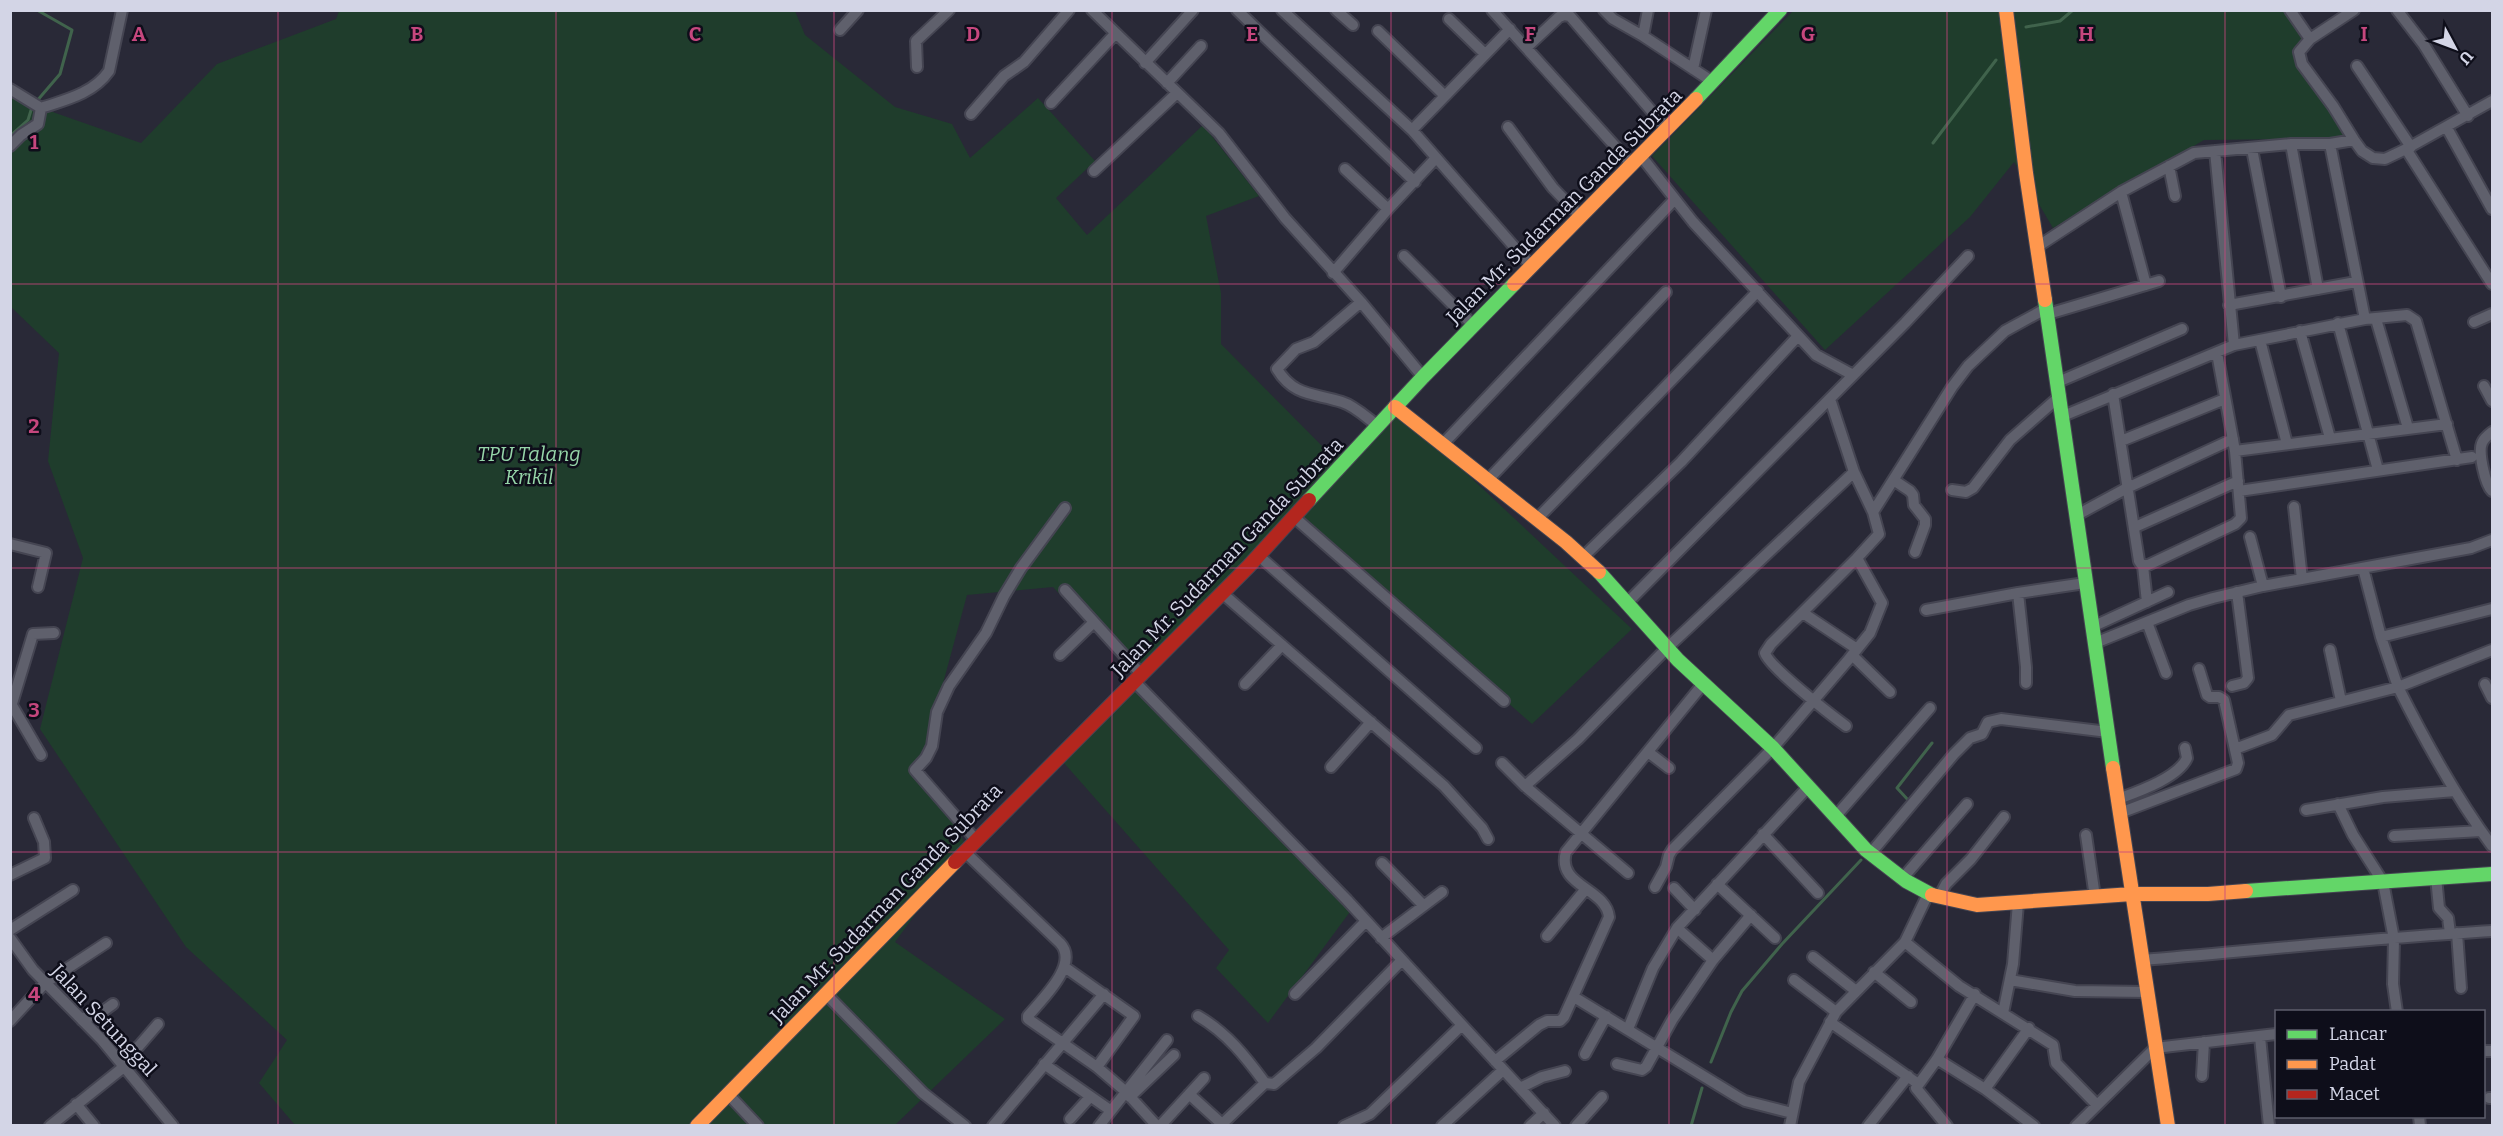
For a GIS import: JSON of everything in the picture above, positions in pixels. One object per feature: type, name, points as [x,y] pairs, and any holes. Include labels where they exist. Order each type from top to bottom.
[{"type":"street","points":[[10,89],[36,105],[88,90],[109,71],[122,10]]},
{"type":"street","points":[[840,30],[858,10]]},
{"type":"street","points":[[916,67],[916,41],[949,10]]},
{"type":"street","points":[[971,114],[1004,76],[1019,66],[1069,10]]},
{"type":"street","points":[[1145,63],[1193,10]]},
{"type":"street","points":[[1238,10],[1415,182]]},
{"type":"street","points":[[1282,10],[1412,130],[1531,266]]},
{"type":"street","points":[[1336,10],[1353,26]]},
{"type":"street","points":[[1492,10],[1674,200],[1798,336],[1822,359],[1853,375]]},
{"type":"street","points":[[1604,10],[1613,19],[1713,82]]},
{"type":"street","points":[[1643,36],[1647,10]]},
{"type":"street","points":[[1693,69],[1706,10]]},
{"type":"street","name":"Jalan Mr. Sudarman Ganda Subrata","points":[[698,1125],[976,840],[1259,556],[1423,377],[1713,82],[1780,10]]},
{"type":"street","points":[[2006,10],[2085,583],[2168,1125]]},
{"type":"street","points":[[2290,10],[2310,39]]},
{"type":"street","points":[[2354,10],[2310,39],[2301,47],[2299,56],[2354,140],[2367,155],[2385,159],[2447,128],[2493,101]]},
{"type":"street","points":[[2397,10],[2424,45],[2468,116]]},
{"type":"street","points":[[1097,12],[1145,63],[1219,133],[1280,212],[1361,302],[1423,377]]},
{"type":"street","points":[[1527,47],[1559,18],[1570,15],[1667,129]]},
{"type":"street","points":[[1449,19],[1485,54]]},
{"type":"street","points":[[1412,130],[1510,29]]},
{"type":"street","points":[[1378,31],[1444,95]]},
{"type":"street","points":[[1051,103],[1116,34]]},
{"type":"street","points":[[1167,83],[1201,46]]},
{"type":"street","points":[[2357,66],[2493,284]]},
{"type":"street","points":[[1094,171],[1177,93]]},
{"type":"street","points":[[10,147],[21,135],[38,124],[36,105]]},
{"type":"street","points":[[1509,127],[1553,188],[1580,216]]},
{"type":"street","points":[[2447,128],[2493,209]]},
{"type":"street","points":[[2037,247],[2121,192],[2194,153],[2291,144],[2330,144],[2354,140]]},
{"type":"street","points":[[2291,144],[2318,289]]},
{"type":"street","points":[[2330,144],[2356,282],[2408,428]]},
{"type":"street","points":[[2252,149],[2281,297]]},
{"type":"street","points":[[2215,151],[2234,345]]},
{"type":"street","points":[[1333,273],[1436,158]]},
{"type":"street","points":[[2169,166],[2175,196]]},
{"type":"street","points":[[1345,169],[1388,209]]},
{"type":"street","points":[[2121,192],[2146,285]]},
{"type":"street","points":[[1442,445],[1674,200]]},
{"type":"street","points":[[1404,256],[1473,326]]},
{"type":"street","points":[[1628,602],[1968,256]]},
{"type":"street","points":[[1873,512],[1952,387],[1968,366],[2006,331],[2048,311],[2159,281]]},
{"type":"street","points":[[2229,305],[2356,282]]},
{"type":"street","points":[[1537,519],[1758,291]]},
{"type":"street","points":[[1487,481],[1666,292]]},
{"type":"street","points":[[1361,302],[1314,342],[1296,349],[1277,369],[1285,382],[1293,387],[1316,397],[1349,405],[1378,426]]},
{"type":"street","points":[[2474,322],[2493,314]]},
{"type":"street","points":[[2063,416],[2234,345],[2338,324],[2407,315],[2416,321],[2457,460]]},
{"type":"street","points":[[2338,324],[2378,470]]},
{"type":"street","points":[[1952,490],[1966,492],[1973,488],[2010,440],[2059,389],[2182,329]]},
{"type":"street","points":[[2300,332],[2331,438]]},
{"type":"street","points":[[1583,557],[1681,462],[1798,336]]},
{"type":"street","points":[[2260,340],[2287,444]]},
{"type":"street","points":[[2143,566],[2150,565],[2239,521],[2242,514],[2235,451],[2217,353]]},
{"type":"street","points":[[2484,386],[2493,401]]},
{"type":"street","points":[[2113,394],[2139,561],[2143,566],[2147,602]]},
{"type":"street","points":[[1830,399],[1854,472],[1873,512],[1879,534],[1771,644],[1765,656],[1846,726]]},
{"type":"street","points":[[2121,441],[2225,399]]},
{"type":"street","points":[[1395,407],[1583,557],[1607,579],[1667,648],[1773,748],[1870,854],[1902,879],[1934,896],[1977,905],[2132,894],[2208,894],[2493,874]]},
{"type":"street","points":[[2235,451],[2447,424]]},
{"type":"street","points":[[2493,432],[2482,442],[2484,474],[2493,491]]},
{"type":"street","points":[[2077,515],[2127,488],[2233,439]]},
{"type":"street","points":[[2135,527],[2239,486],[2482,456]]},
{"type":"street","points":[[1526,786],[1578,739],[1667,648],[1854,472]]},
{"type":"street","points":[[1894,481],[1913,495],[1914,505],[1925,519],[1915,552]]},
{"type":"street","points":[[2295,507],[2302,579]]},
{"type":"street","points":[[976,840],[915,770],[932,746],[938,712],[948,686],[986,633],[1021,568],[1065,508]]},
{"type":"street","points":[[1294,517],[1504,701]]},
{"type":"street","points":[[2250,537],[2263,586]]},
{"type":"street","points":[[2094,643],[2189,604],[2263,586],[2471,548],[2493,540]]},
{"type":"street","points":[[10,544],[46,553],[38,587]]},
{"type":"street","points":[[1259,556],[1476,748]]},
{"type":"street","points":[[1655,887],[1672,850],[1773,748],[1870,633],[1882,603],[1857,558]]},
{"type":"street","points":[[2362,568],[2398,687],[2423,738],[2455,791],[2493,846]]},
{"type":"street","points":[[1926,610],[2085,583]]},
{"type":"street","points":[[1065,590],[1138,679],[1555,1125]]},
{"type":"street","points":[[2092,627],[2168,592]]},
{"type":"street","points":[[2232,686],[2244,683],[2248,678],[2237,592]]},
{"type":"street","points":[[1222,593],[1444,786],[1482,828],[1488,839]]},
{"type":"street","points":[[2018,593],[2026,682]]},
{"type":"street","points":[[2381,637],[2493,609]]},
{"type":"street","points":[[1803,613],[1854,652],[1890,692]]},
{"type":"street","points":[[2147,622],[2166,673]]},
{"type":"street","points":[[1060,655],[1093,623]]},
{"type":"street","points":[[41,755],[12,708],[16,673],[33,634],[37,632],[54,633]]},
{"type":"street","points":[[1245,684],[1281,645]]},
{"type":"street","points":[[2330,650],[2341,701]]},
{"type":"street","points":[[2235,749],[2272,735],[2289,715],[2398,687],[2493,650]]},
{"type":"street","points":[[2120,813],[2236,769],[2238,763],[2224,700],[2207,695],[2199,669]]},
{"type":"street","points":[[1495,1061],[1539,1025],[1547,1021],[1560,1021],[1574,997],[1609,917],[1606,907],[1568,873],[1564,860],[1566,852],[1703,684]]},
{"type":"street","points":[[2485,684],[2493,698]]},
{"type":"street","points":[[1836,816],[1929,708]]},
{"type":"street","points":[[1870,854],[1954,754],[1970,738],[1982,734],[1989,722],[2001,719],[2108,732]]},
{"type":"street","points":[[1331,767],[1371,722]]},
{"type":"street","points":[[2118,799],[2149,788],[2180,767],[2187,758],[2185,748]]},
{"type":"street","points":[[1648,752],[1669,768]]},
{"type":"street","points":[[1502,763],[1628,873]]},
{"type":"street","points":[[1628,1029],[1653,968],[1677,928],[1808,787]]},
{"type":"street","points":[[2306,810],[2383,797],[2455,791]]},
{"type":"street","points":[[1902,879],[1967,804]]},
{"type":"street","points":[[2338,804],[2353,835],[2382,882],[2394,939],[2393,984],[2397,1010]]},
{"type":"street","points":[[1790,1125],[1799,1082],[1836,1012],[1905,942],[1934,896],[1971,859],[2004,817]]},
{"type":"street","points":[[10,875],[45,858],[44,842],[34,818]]},
{"type":"street","points":[[2394,836],[2481,831]]},
{"type":"street","points":[[1763,834],[1818,892]]},
{"type":"street","points":[[2086,835],[2095,897]]},
{"type":"street","points":[[965,852],[1066,952],[1066,968],[1028,1018],[1096,1067],[1158,1125],[1204,1078]]},
{"type":"street","points":[[1382,863],[1423,905]]},
{"type":"street","points":[[2436,877],[2439,908],[2448,918],[2454,933],[2460,988]]},
{"type":"street","points":[[1717,884],[1775,938]]},
{"type":"street","points":[[1674,888],[1695,910]]},
{"type":"street","points":[[10,930],[73,890]]},
{"type":"street","points":[[1547,936],[1585,890]]},
{"type":"street","points":[[1381,938],[1442,892]]},
{"type":"street","points":[[2003,1013],[2018,925],[2018,903]]},
{"type":"street","points":[[1617,1064],[1642,1070],[1646,1067],[1671,1020],[1713,960],[1751,915]]},
{"type":"street","points":[[1295,994],[1366,921]]},
{"type":"street","points":[[1677,928],[1713,960]]},
{"type":"street","points":[[2142,960],[2330,942],[2493,931]]},
{"type":"street","name":"Jalan Setunggal","points":[[10,938],[45,983],[122,1062],[173,1125]]},
{"type":"street","points":[[1905,942],[1959,986],[2053,1045],[2056,1063],[2097,1105]]},
{"type":"street","points":[[10,1020],[45,983],[106,943]]},
{"type":"street","points":[[1813,957],[1856,991]]},
{"type":"street","points":[[1198,1016],[1224,1034],[1240,1049],[1265,1083],[1274,1084],[1291,1071],[1402,960]]},
{"type":"street","points":[[1066,968],[1133,1014],[1134,1018],[1096,1067]]},
{"type":"street","points":[[1874,972],[1911,1002]]},
{"type":"street","points":[[1794,980],[1836,1012]]},
{"type":"street","points":[[2010,980],[2074,991],[2147,992]]},
{"type":"street","points":[[826,994],[923,1093],[964,1125]]},
{"type":"street","points":[[993,1125],[1104,994]]},
{"type":"street","points":[[1947,1125],[1916,1091],[1917,1083],[1937,1059],[1975,994]]},
{"type":"street","points":[[1574,997],[1745,1101],[1792,1113]]},
{"type":"street","points":[[82,1020],[88,1016],[95,1017],[113,1004]]},
{"type":"street","points":[[1585,1054],[1606,1016]]},
{"type":"street","points":[[1830,1022],[1917,1083]]},
{"type":"street","points":[[50,1125],[122,1062],[158,1024]]},
{"type":"street","points":[[1344,1125],[1370,1114],[1462,1024]]},
{"type":"street","points":[[1985,1089],[2029,1028]]},
{"type":"street","points":[[2076,1125],[2155,1048],[2275,1034]]},
{"type":"street","points":[[2260,1037],[2272,1099],[2269,1125]]},
{"type":"street","points":[[1127,1094],[1167,1040]]},
{"type":"street","points":[[2202,1076],[2204,1042]]},
{"type":"street","points":[[1099,1125],[1110,1110],[1127,1094],[1174,1055]]},
{"type":"street","points":[[1937,1059],[1985,1089],[2034,1125]]},
{"type":"street","points":[[1044,1064],[1110,1110]]},
{"type":"street","points":[[1442,1125],[1503,1070]]},
{"type":"street","points":[[1520,1088],[1542,1077],[1565,1071]]},
{"type":"street","points":[[1868,1125],[1908,1076]]},
{"type":"street","points":[[1189,1094],[1221,1125],[1265,1083]]},
{"type":"street","points":[[728,1094],[758,1125]]},
{"type":"street","points":[[1070,1119],[1090,1097]]},
{"type":"street","points":[[1576,1125],[1602,1097]]},
{"type":"street","points":[[76,1104],[94,1125]]},
{"type":"street","points":[[1530,1125],[1544,1113]]},
{"type":"street","points":[[1139,1125],[1148,1116]]},
{"type":"green space","points":[[1794,10],[2295,11],[2312,36],[2296,48],[2359,138],[2204,140],[2053,228],[2014,162],[1970,217],[1825,350],[1652,156]]},
{"type":"green space","name":"TPU Talang Krikil","points":[[339,11],[795,11],[805,35],[895,107],[952,124],[970,158],[1038,98],[1095,161],[1056,198],[1087,235],[1203,125],[1259,196],[1206,216],[1221,293],[1221,344],[1334,458],[1399,410],[1632,629],[1532,724],[1295,515],[1133,673],[1053,587],[967,595],[920,768],[966,845],[895,942],[1005,1019],[895,1125],[295,1125],[259,1083],[287,1040],[186,947],[40,729],[83,558],[48,461],[59,353],[11,307],[10,97],[141,143],[217,64],[336,19]]},
{"type":"green space","points":[[1137,684],[1352,909],[1268,1023],[1216,968],[1229,950],[1064,763]]},
{"type":"waterway","points":[[36,102],[60,74],[72,30],[37,10]]},
{"type":"waterway","points":[[2026,27],[2060,21],[2073,10]]},
{"type":"waterway","points":[[1933,143],[1996,60]]},
{"type":"waterway","points":[[10,136],[28,120],[32,107]]},
{"type":"waterway","points":[[1909,801],[1897,788],[1932,743]]},
{"type":"waterway","points":[[1711,1062],[1742,991],[1782,944],[1861,860]]},
{"type":"waterway","points":[[1691,1126],[1702,1088]]},
{"type":"traffic: fast","points":[[1696,99],[1780,10]]},
{"type":"traffic: fast","points":[[1309,500],[1423,377],[1514,284]]},
{"type":"traffic: fast","points":[[2045,300],[2113,768]]},
{"type":"traffic: fast","points":[[1599,572],[1678,660],[1773,748],[1866,850],[1906,881],[1932,895]]},
{"type":"traffic: fast","points":[[2246,891],[2492,874]]},
{"type":"traffic: slow","points":[[2006,10],[2026,173],[2045,300]]},
{"type":"traffic: slow","points":[[1514,284],[1696,99]]},
{"type":"traffic: slow","points":[[1395,407],[1566,542],[1599,572]]},
{"type":"traffic: slow","points":[[2113,768],[2168,1126]]},
{"type":"traffic: slow","points":[[697,1126],[955,862]]},
{"type":"traffic: slow","points":[[1932,895],[1977,905],[2132,894],[2208,894],[2246,891]]},
{"type":"traffic: jam","points":[[955,862],[1249,566],[1309,500]]}]
